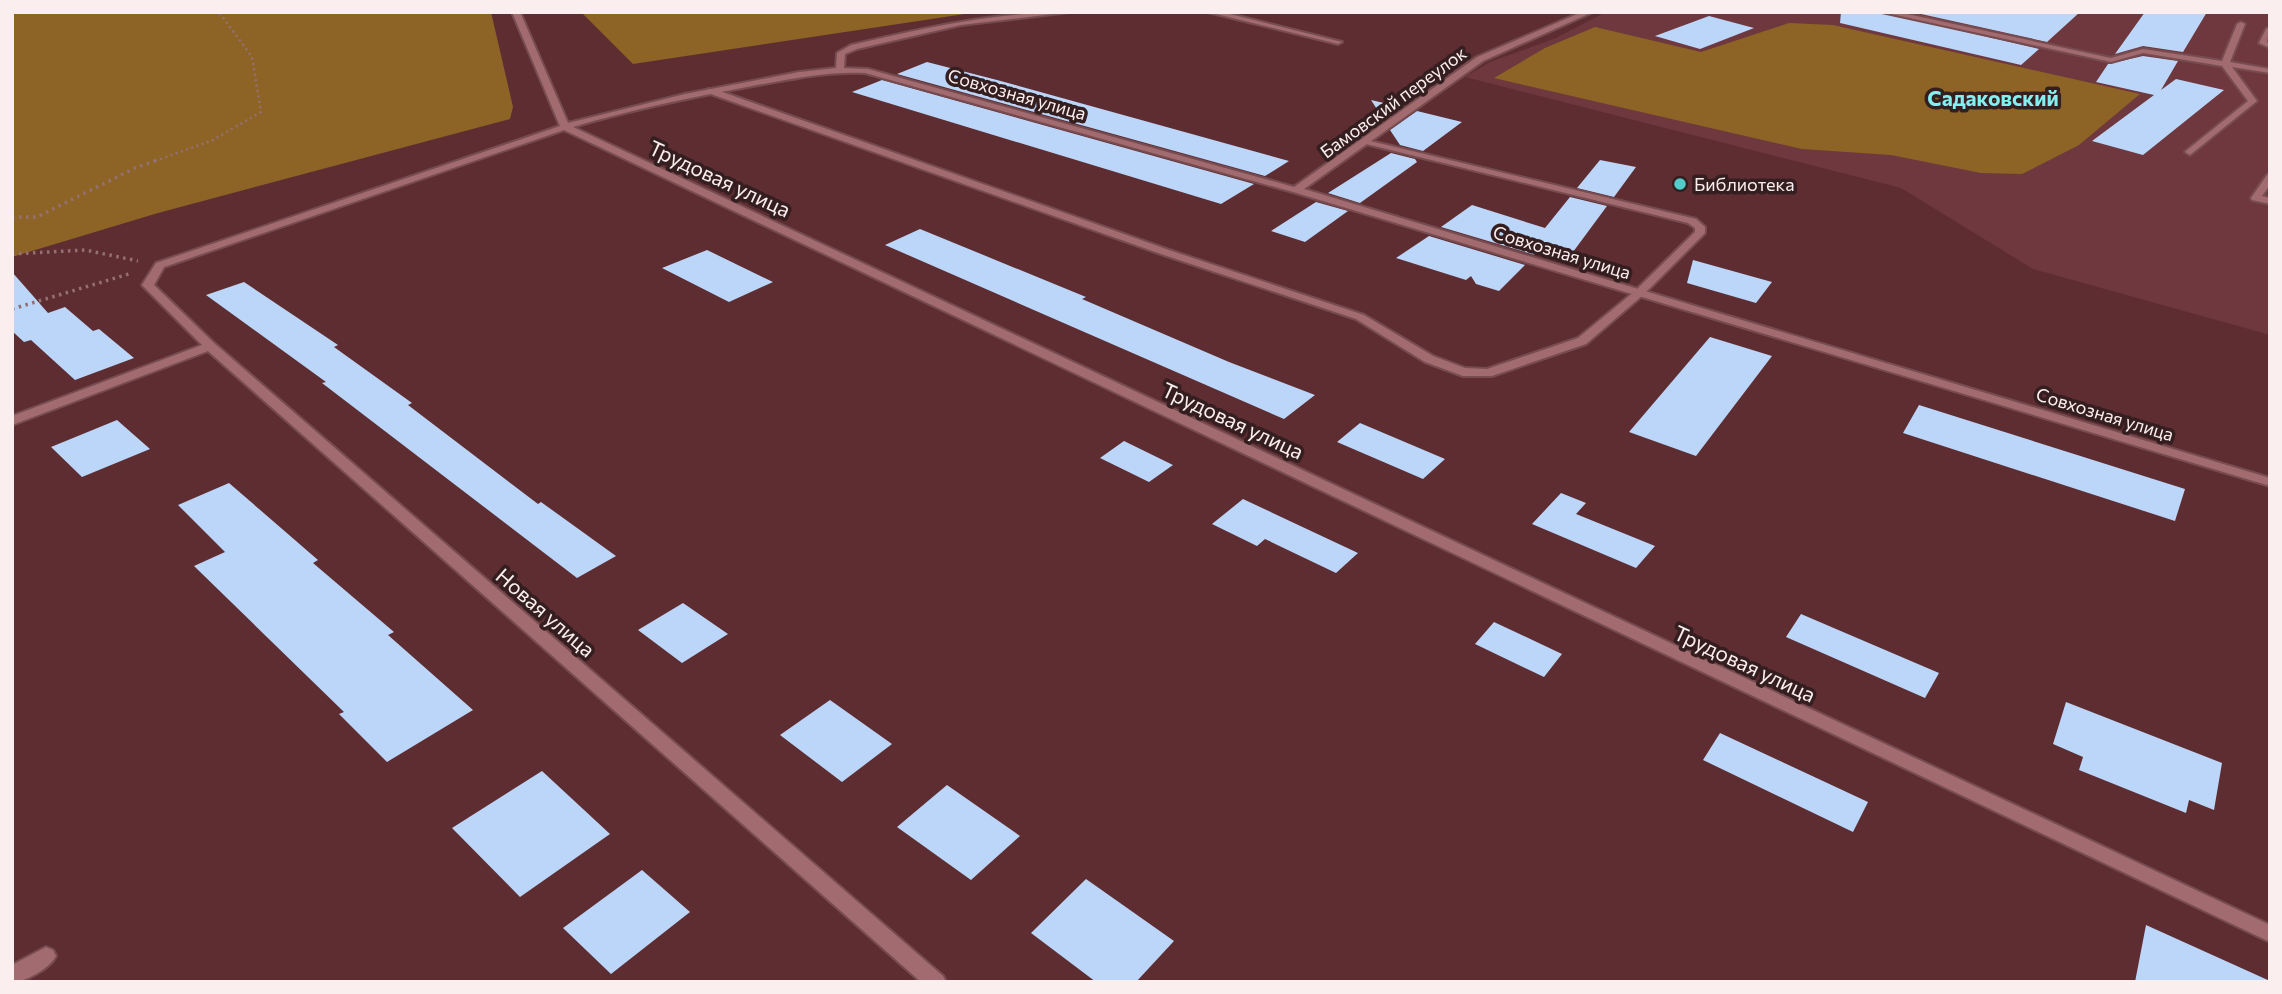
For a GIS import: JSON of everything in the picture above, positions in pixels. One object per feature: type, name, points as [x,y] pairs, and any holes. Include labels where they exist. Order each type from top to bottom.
[{"type":"street","points":[[160,265],[565,127],[516,12]]},
{"type":"street","points":[[840,68],[841,52],[854,47],[961,23],[1065,12]]},
{"type":"street","points":[[1212,12],[1338,42]]},
{"type":"street","name":"Бамовский переулок","points":[[1296,190],[1480,59],[1589,12]]},
{"type":"street","points":[[1886,12],[2110,60],[2143,51],[2270,71]]},
{"type":"street","points":[[2225,64],[2241,24]]},
{"type":"street","points":[[2270,29],[2263,43],[2270,46]]},
{"type":"street","points":[[2190,152],[2253,101],[2225,64]]},
{"type":"street","name":"Совхозная улица","points":[[565,127],[621,109],[711,91],[840,68],[865,71],[1296,190],[2270,482]]},
{"type":"street","points":[[711,91],[1165,252],[1360,317],[1429,359],[1463,372],[1488,373],[1581,341],[1639,293],[1700,233],[1700,227],[1692,221],[1365,141]]},
{"type":"street","name":"Трудовая улица","points":[[565,127],[2270,934]]},
{"type":"street","points":[[2270,177],[2256,198],[2270,201]]},
{"type":"street","name":"Новая улица","points":[[160,265],[148,285],[211,346],[936,982]]},
{"type":"street","points":[[12,421],[211,346]]},
{"type":"street","points":[[12,976],[46,956]]},
{"type":"path","points":[[12,217],[37,217],[135,168],[213,140],[261,112],[251,57],[219,12]]},
{"type":"path","points":[[12,254],[85,250],[160,265]]},
{"type":"path","points":[[12,309],[160,265]]},
{"type":"shaded area","points":[[12,12],[491,12],[513,107],[510,119],[158,213],[12,257]]},
{"type":"shaded area","points":[[581,12],[978,12],[633,64]]},
{"type":"shaded area","points":[[1606,12],[2270,12],[2270,335],[2033,269],[1901,188],[1465,77],[1490,62],[1556,38]]},
{"type":"shaded area","points":[[1789,23],[1833,25],[2140,94],[2079,145],[2022,174],[1981,173],[1891,155],[1802,149],[1494,78],[1545,48],[1595,27],[1701,52]]},
{"type":"building","points":[[1841,12],[1880,12],[2039,49],[2021,65],[1840,23]]},
{"type":"building","points":[[1912,12],[2080,12],[2047,42]]},
{"type":"building","points":[[2145,12],[2207,12],[2183,52],[2143,46],[2115,54]]},
{"type":"building","points":[[1709,16],[1754,28],[1700,49],[1655,36]]},
{"type":"building","points":[[2143,56],[2178,61],[2161,90],[2176,79],[2224,90],[2143,155],[2092,141],[2154,95],[2096,82],[2108,64]]},
{"type":"building","points":[[927,62],[1289,161],[1265,176],[897,74]]},
{"type":"building","points":[[882,80],[1254,184],[1221,204],[852,92]]},
{"type":"building","points":[[1371,100],[1401,107],[1384,120]]},
{"type":"building","points":[[1417,111],[1462,122],[1423,151],[1400,145],[1390,130]]},
{"type":"building","points":[[1391,153],[1415,159],[1417,162],[1360,203],[1328,193]]},
{"type":"building","points":[[1600,160],[1636,167],[1614,197],[1577,188]]},
{"type":"building","points":[[1570,197],[1607,206],[1573,252],[1546,244],[1535,255],[1441,227],[1472,205],[1545,228]]},
{"type":"building","points":[[1316,202],[1348,211],[1305,242],[1271,231]]},
{"type":"building","points":[[920,229],[1086,297],[1082,299],[1229,362],[1315,395],[1284,419],[885,245]]},
{"type":"building","points":[[1429,236],[1525,265],[1499,291],[1476,284],[1471,276],[1466,280],[1396,258]]},
{"type":"building","points":[[707,250],[773,282],[729,302],[662,268]]},
{"type":"building","points":[[1693,260],[1772,282],[1756,303],[1687,283]]},
{"type":"building","points":[[12,272],[48,313],[65,307],[93,331],[99,329],[134,358],[75,380],[31,340],[24,342],[12,331]]},
{"type":"building","points":[[244,282],[338,345],[334,347],[412,403],[408,405],[538,504],[541,502],[616,556],[577,578],[322,383],[326,382],[206,295]]},
{"type":"building","points":[[1710,337],[1772,356],[1696,456],[1629,432]]},
{"type":"building","points":[[1919,405],[2185,489],[2175,521],[1903,433]]},
{"type":"building","points":[[117,420],[150,449],[82,477],[51,447]]},
{"type":"building","points":[[1360,423],[1445,459],[1423,479],[1337,442]]},
{"type":"building","points":[[1124,441],[1173,465],[1149,482],[1100,458]]},
{"type":"building","points":[[229,483],[318,560],[313,563],[394,632],[388,635],[473,710],[387,762],[339,714],[344,712],[194,566],[225,552],[178,505]]},
{"type":"building","points":[[1561,493],[1586,503],[1576,514],[1655,546],[1636,568],[1532,524]]},
{"type":"building","points":[[1243,499],[1358,553],[1336,573],[1265,539],[1257,546],[1212,524]]},
{"type":"building","points":[[683,603],[728,634],[682,663],[638,630]]},
{"type":"building","points":[[1801,614],[1939,673],[1925,698],[1786,637]]},
{"type":"building","points":[[1494,622],[1562,654],[1544,677],[1475,644]]},
{"type":"building","points":[[830,700],[892,744],[842,782],[780,735]]},
{"type":"building","points":[[2066,702],[2222,763],[2214,810],[2189,800],[2186,813],[2079,770],[2083,757],[2053,744]]},
{"type":"building","points":[[1720,733],[1868,802],[1853,832],[1703,760]]},
{"type":"building","points":[[542,771],[610,834],[520,897],[452,828]]},
{"type":"building","points":[[947,785],[1020,836],[971,880],[897,827]]},
{"type":"building","points":[[642,870],[690,912],[611,974],[563,928]]},
{"type":"building","points":[[1086,879],[1174,941],[1136,982],[1096,982],[1031,933]]},
{"type":"building","points":[[2146,925],[2270,981],[2270,982],[2135,982]]},
{"type":"place","name":"Библиотека","points":[[1680,184]]},
{"type":"district","name":"Садаковский","points":[[1993,97]]}]
